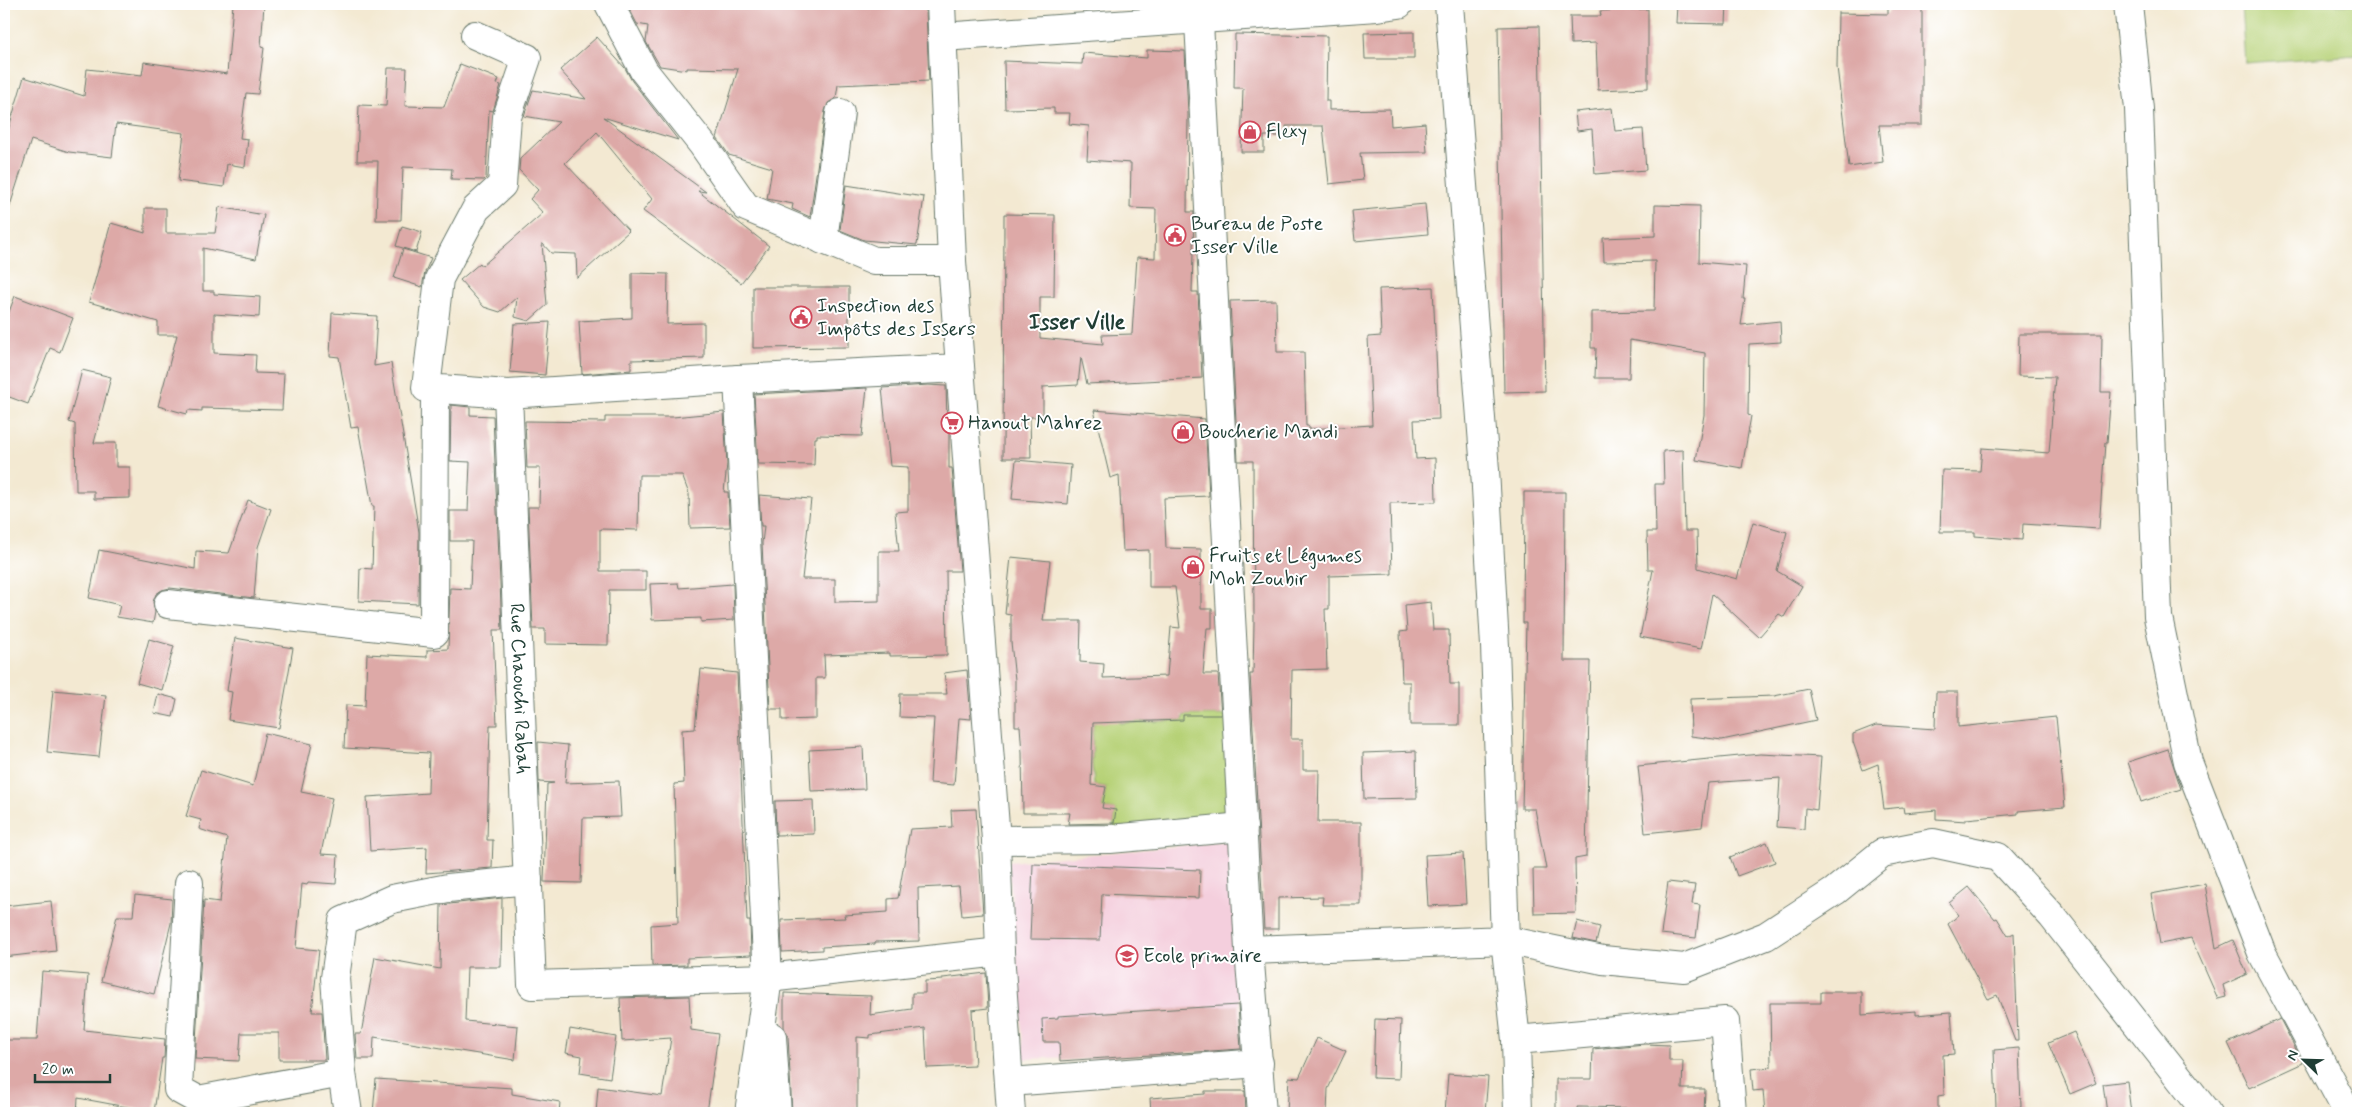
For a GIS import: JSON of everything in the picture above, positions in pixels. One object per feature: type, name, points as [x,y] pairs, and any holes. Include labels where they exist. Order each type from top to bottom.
[{"type":"street","points":[[609,4],[644,71],[702,144],[746,207],[874,262],[952,261]]},
{"type":"street","points":[[941,4],[952,261],[996,840],[1000,952],[1011,1113]]},
{"type":"street","points":[[1449,4],[1485,470],[1495,646],[1505,940],[1516,1040],[1518,1113]]},
{"type":"street","points":[[2128,4],[2139,109],[2160,626],[2188,762],[2262,952],[2348,1113]]},
{"type":"street","points":[[942,37],[1198,11],[1384,5]]},
{"type":"street","points":[[1198,11],[1249,950],[1262,1113]]},
{"type":"street","points":[[475,36],[527,58],[507,117],[502,185],[476,209],[439,279],[426,388],[508,394],[738,379],[960,368]]},
{"type":"street","points":[[823,240],[840,113]]},
{"type":"street","points":[[738,379],[768,978],[777,1113]]},
{"type":"street","points":[[168,604],[434,633],[435,389]]},
{"type":"street","name":"Rue Chaouchi Rabah","points":[[508,394],[532,984],[768,978]]},
{"type":"street","points":[[996,840],[1110,839],[1243,827]]},
{"type":"street","points":[[1249,950],[1505,940],[1603,960],[1684,968],[1766,936],[1835,891],[1882,853],[1933,843],[1998,857],[2052,916],[2206,1113]]},
{"type":"street","points":[[348,1113],[342,1073],[335,978],[343,922],[392,898],[448,888],[528,880]]},
{"type":"street","points":[[189,883],[178,1089],[198,1100],[342,1073]]},
{"type":"street","points":[[768,978],[1000,952]]},
{"type":"street","points":[[749,1113],[768,978]]},
{"type":"street","points":[[1516,1040],[1726,1021],[1732,1113]]},
{"type":"street","points":[[1009,1082],[1259,1063]]},
{"type":"shaded area","name":"Ecole primaire","points":[[1234,841],[1241,1050],[1024,1059],[1009,862]]},
{"type":"green space","points":[[2241,4],[2358,4],[2358,55],[2245,63]]},
{"type":"green space","points":[[1097,706],[1118,709],[1119,723],[1183,720],[1185,715],[1237,715],[1243,827],[1112,834],[1116,810],[1102,808],[1106,787],[1094,785],[1092,765],[1093,724],[1095,723]]},
{"type":"building","points":[[233,4],[264,4],[261,47],[264,48],[258,94],[246,93],[240,138],[248,139],[245,167],[227,164],[224,187],[178,181],[184,133],[116,124],[112,157],[69,152],[31,140],[8,212],[4,211],[4,144],[24,77],[84,96],[87,69],[142,75],[144,62],[227,74]]},
{"type":"building","points":[[627,4],[913,4],[914,8],[926,9],[929,81],[838,85],[836,98],[828,103],[825,111],[810,217],[792,209],[793,204],[767,199],[772,168],[729,155],[717,138],[738,69],[687,68],[687,70],[660,66],[646,42],[648,26],[637,24]]},
{"type":"building","points":[[1677,4],[1727,4],[1726,24],[1676,23]]},
{"type":"building","points":[[1888,4],[1922,4],[1922,125],[1879,125],[1883,162],[1849,167],[1837,67],[1838,13],[1888,14]]},
{"type":"building","points":[[1648,9],[1648,88],[1598,90],[1596,43],[1571,44],[1570,16],[1601,16],[1600,11]]},
{"type":"building","points":[[1539,26],[1545,391],[1504,392],[1498,27]]},
{"type":"building","points":[[1414,32],[1414,59],[1365,59],[1364,33]]},
{"type":"building","points":[[1235,34],[1327,36],[1326,101],[1329,101],[1329,110],[1390,109],[1391,126],[1425,123],[1427,152],[1360,153],[1363,180],[1329,184],[1323,126],[1286,126],[1286,136],[1264,136],[1264,152],[1241,152],[1243,88],[1234,88]]},
{"type":"building","points":[[597,37],[625,68],[632,81],[678,140],[603,117],[706,192],[698,191],[769,246],[741,283],[643,211],[652,199],[597,132],[565,163],[629,231],[577,278],[576,254],[551,253],[542,243],[547,305],[529,321],[515,317],[517,297],[500,312],[484,307],[460,280],[480,263],[482,266],[543,213],[530,199],[538,190],[519,170],[520,159],[559,122],[524,116],[533,90],[586,99],[560,70]]},
{"type":"building","points":[[1147,50],[1185,51],[1188,114],[1187,212],[1194,212],[1192,292],[1198,292],[1202,378],[1087,384],[1081,357],[1078,385],[1043,387],[1043,417],[1030,417],[1031,458],[1003,458],[1004,214],[1055,215],[1054,297],[1040,297],[1040,338],[1103,344],[1102,335],[1132,334],[1137,257],[1155,258],[1156,209],[1130,208],[1131,163],[1087,160],[1089,126],[1069,124],[1070,113],[1054,113],[1054,108],[1005,109],[1004,61],[1082,64],[1083,53],[1147,58]]},
{"type":"building","points":[[460,64],[499,79],[497,84],[501,85],[493,111],[489,110],[486,178],[484,180],[451,179],[452,169],[403,167],[401,220],[376,220],[378,161],[357,161],[359,105],[386,106],[388,68],[407,68],[405,106],[444,107]]},
{"type":"building","points":[[1612,108],[1615,131],[1643,129],[1646,170],[1595,174],[1592,129],[1577,131],[1575,112]]},
{"type":"building","points":[[846,185],[924,197],[917,245],[864,240],[840,230]]},
{"type":"building","points":[[1425,204],[1428,234],[1355,241],[1352,211]]},
{"type":"building","points":[[1655,205],[1700,206],[1699,262],[1746,266],[1743,299],[1745,299],[1741,325],[1780,321],[1781,342],[1749,344],[1748,415],[1751,416],[1742,468],[1696,460],[1704,415],[1705,353],[1630,340],[1629,378],[1595,378],[1596,348],[1591,348],[1591,312],[1654,311],[1655,261],[1604,262],[1603,238],[1655,236]]},
{"type":"building","points":[[219,207],[264,215],[256,259],[203,248],[203,291],[214,291],[214,294],[260,297],[259,317],[214,314],[214,353],[256,355],[255,373],[284,374],[282,410],[202,408],[202,411],[188,410],[187,414],[158,406],[177,335],[158,335],[158,322],[89,302],[111,223],[145,233],[145,208],[166,208],[166,233],[215,233]]},
{"type":"building","points":[[402,226],[422,232],[416,252],[396,246]]},
{"type":"building","points":[[403,249],[431,258],[425,272],[422,287],[394,278]]},
{"type":"building","points":[[632,273],[668,274],[667,324],[704,323],[704,358],[631,360],[631,370],[582,374],[579,321],[632,318]]},
{"type":"building","name":"Inspection des Impôts des Issers","points":[[753,287],[849,287],[849,347],[753,348]]},
{"type":"building","points":[[1433,287],[1439,419],[1414,420],[1416,459],[1435,458],[1436,502],[1390,503],[1392,574],[1329,576],[1329,609],[1325,609],[1327,669],[1292,670],[1291,739],[1303,739],[1303,770],[1319,770],[1318,822],[1361,822],[1361,905],[1322,905],[1323,897],[1278,898],[1278,929],[1264,929],[1250,674],[1253,674],[1254,622],[1253,461],[1238,461],[1230,301],[1276,300],[1277,352],[1304,352],[1306,426],[1309,426],[1309,429],[1372,425],[1368,337],[1381,336],[1379,289]]},
{"type":"building","points":[[15,296],[73,318],[60,352],[50,348],[28,404],[4,395],[4,325]]},
{"type":"building","points":[[332,313],[377,316],[374,366],[391,363],[419,532],[418,604],[359,601],[360,568],[372,569],[374,506],[372,506],[358,427],[351,428],[339,357],[330,356]]},
{"type":"building","points":[[550,322],[545,375],[510,372],[514,324]]},
{"type":"building","points":[[2019,334],[2102,334],[2101,392],[2111,392],[2107,443],[2105,443],[2099,529],[2023,524],[2022,540],[1975,536],[1975,532],[1940,532],[1942,470],[1980,471],[1982,448],[2049,453],[2055,377],[2018,376]]},
{"type":"building","points":[[82,370],[111,377],[94,443],[116,443],[116,467],[130,467],[130,498],[94,499],[94,491],[76,491],[75,424],[69,422]]},
{"type":"building","points":[[928,385],[946,386],[947,422],[949,422],[949,468],[952,468],[960,571],[946,571],[947,655],[890,656],[890,653],[824,655],[825,678],[816,678],[816,719],[782,720],[782,709],[770,709],[762,543],[764,526],[761,526],[759,495],[811,499],[802,579],[835,579],[835,602],[879,601],[879,551],[899,551],[895,512],[908,511],[908,467],[890,466],[882,388]]},
{"type":"building","points":[[867,388],[862,436],[817,435],[817,438],[815,438],[814,465],[758,464],[754,394]]},
{"type":"building","points":[[451,405],[470,407],[470,415],[493,416],[502,630],[493,630],[497,725],[490,725],[487,840],[493,840],[492,868],[426,873],[427,847],[370,851],[367,797],[428,793],[429,753],[344,748],[346,705],[365,706],[367,654],[427,657],[427,650],[448,649],[450,588],[470,589],[472,541],[450,541],[450,511],[468,511],[470,462],[450,461]]},
{"type":"building","points":[[1094,410],[1205,419],[1209,496],[1164,498],[1166,548],[1201,549],[1201,609],[1212,609],[1212,628],[1207,628],[1203,674],[1218,674],[1221,715],[1183,715],[1183,720],[1093,723],[1091,785],[1106,787],[1102,808],[1116,810],[1114,823],[1068,824],[1070,813],[1023,813],[1020,726],[1015,726],[1015,680],[1011,642],[1011,615],[1005,614],[1011,557],[1050,561],[1043,621],[1081,621],[1080,662],[1104,664],[1103,678],[1167,676],[1171,627],[1180,628],[1175,587],[1149,587],[1149,550],[1123,551],[1119,475],[1110,478]]},
{"type":"building","points":[[724,412],[727,464],[724,492],[728,492],[730,527],[690,528],[689,494],[682,475],[639,475],[638,530],[600,529],[600,571],[646,571],[646,590],[609,590],[608,645],[545,644],[545,629],[533,629],[528,507],[539,507],[540,468],[527,468],[525,421],[605,422],[605,417],[673,417]]},
{"type":"building","points":[[1683,450],[1685,531],[1697,531],[1698,568],[1737,579],[1753,522],[1787,532],[1777,571],[1802,586],[1784,617],[1779,614],[1759,637],[1712,594],[1701,649],[1640,637],[1653,570],[1648,570],[1647,532],[1656,532],[1655,484],[1664,484],[1663,451]]},
{"type":"building","points":[[1016,460],[1071,465],[1068,504],[1012,499]]},
{"type":"building","points":[[1524,492],[1565,492],[1564,661],[1590,661],[1586,857],[1575,859],[1576,913],[1534,914],[1533,869],[1546,869],[1535,809],[1522,809],[1526,623],[1523,623]]},
{"type":"building","points":[[248,500],[271,509],[258,547],[254,598],[170,588],[156,594],[153,602],[155,612],[153,623],[117,617],[120,605],[89,598],[99,550],[195,569],[196,551],[229,553]]},
{"type":"building","points":[[678,583],[679,588],[733,584],[734,620],[701,622],[701,618],[652,620],[650,584]]},
{"type":"building","points":[[1431,602],[1433,630],[1449,630],[1450,684],[1459,684],[1459,725],[1410,725],[1410,682],[1402,682],[1400,632],[1407,631],[1405,605]]},
{"type":"building","points":[[235,638],[293,648],[279,728],[228,720],[232,692],[227,691]]},
{"type":"building","points":[[149,639],[174,646],[162,690],[137,683]]},
{"type":"building","points":[[701,669],[737,673],[747,921],[750,921],[751,955],[687,958],[687,965],[652,966],[651,925],[678,923],[674,784],[684,783],[682,730],[695,729]]},
{"type":"building","points":[[967,670],[971,719],[959,718],[954,785],[930,783],[934,718],[899,717],[900,694],[947,694],[944,673]]},
{"type":"building","points":[[1809,689],[1816,720],[1722,740],[1691,736],[1690,699],[1774,696]]},
{"type":"building","points":[[53,690],[106,695],[99,757],[47,752]]},
{"type":"building","points":[[1936,692],[1958,692],[1958,727],[2056,717],[2065,807],[2018,811],[2018,814],[1966,819],[1966,821],[1936,819],[1936,810],[1904,813],[1903,807],[1884,809],[1878,764],[1863,770],[1853,742],[1853,734],[1876,725],[1935,729]]},
{"type":"building","points":[[158,694],[177,699],[173,717],[154,713]]},
{"type":"building","points":[[265,733],[312,744],[301,792],[332,798],[321,854],[338,855],[336,884],[308,882],[307,885],[302,884],[296,948],[319,950],[312,1012],[322,1012],[325,1060],[279,1060],[279,1033],[241,1033],[239,1061],[195,1059],[204,900],[220,902],[227,838],[199,829],[201,820],[186,816],[201,770],[253,786]]},
{"type":"building","points":[[538,742],[568,745],[565,783],[619,781],[621,817],[583,818],[581,883],[544,882],[547,784],[554,783],[539,782]]},
{"type":"building","points":[[863,747],[865,789],[811,791],[809,750]]},
{"type":"building","points":[[2168,749],[2181,789],[2141,802],[2128,762]]},
{"type":"building","points":[[1416,751],[1417,798],[1364,799],[1363,753]]},
{"type":"building","points":[[1760,754],[1821,757],[1817,810],[1805,808],[1804,829],[1777,827],[1780,778],[1708,783],[1702,827],[1645,833],[1638,766]]},
{"type":"building","points":[[813,800],[814,834],[776,835],[775,801]]},
{"type":"building","points":[[976,809],[983,914],[962,916],[959,886],[918,888],[919,941],[875,942],[875,944],[822,947],[822,950],[782,952],[781,920],[845,918],[844,915],[888,912],[888,899],[898,898],[910,829],[952,827],[951,810]]},
{"type":"building","points":[[1767,842],[1775,862],[1737,876],[1730,857]]},
{"type":"building","points":[[1463,853],[1466,904],[1428,906],[1425,855]]},
{"type":"building","points":[[1033,864],[1200,870],[1199,898],[1102,894],[1100,940],[1030,939]]},
{"type":"building","points":[[1668,882],[1695,885],[1692,904],[1700,905],[1696,938],[1661,934]]},
{"type":"building","points":[[2205,884],[2216,948],[2233,940],[2247,974],[2223,985],[2226,997],[2218,999],[2191,938],[2160,944],[2151,894]]},
{"type":"building","points":[[1969,887],[1995,919],[1997,918],[2008,936],[2014,933],[2018,1041],[2015,1041],[1997,995],[1988,999],[1948,924],[1959,915],[1949,903]]},
{"type":"building","points":[[135,895],[172,899],[171,923],[154,994],[101,981],[117,916],[133,916]]},
{"type":"building","points":[[502,898],[501,967],[467,967],[465,1021],[518,1026],[515,1060],[374,1037],[373,1059],[357,1059],[355,1034],[361,1034],[375,957],[440,969],[441,905]]},
{"type":"building","points":[[51,901],[56,951],[4,957],[4,906]]},
{"type":"building","points":[[1577,921],[1600,927],[1596,943],[1573,938]]},
{"type":"building","points":[[42,971],[88,975],[84,1030],[165,1039],[164,1058],[162,1058],[154,1112],[78,1098],[77,1113],[4,1113],[4,1040],[37,1040]]},
{"type":"building","points":[[986,973],[988,1008],[972,1010],[975,1066],[927,1068],[925,1028],[870,1035],[870,1038],[857,1037],[857,1113],[792,1113],[788,1036],[784,1027],[784,993],[871,996],[870,1015],[912,1009],[912,993],[925,993],[925,981]]},
{"type":"building","points":[[1821,992],[1862,992],[1862,1015],[1916,1011],[1916,1015],[1951,1012],[1954,1054],[1943,1055],[1944,1095],[1938,1096],[1938,1113],[1765,1113],[1763,1090],[1753,1091],[1751,1069],[1771,1067],[1770,1003],[1821,1003]]},
{"type":"building","points":[[689,996],[691,1030],[718,1034],[707,1113],[596,1113],[598,1087],[662,1096],[671,1038],[622,1041],[620,998]]},
{"type":"building","points":[[1238,1005],[1241,1049],[1060,1061],[1059,1042],[1043,1042],[1042,1019],[1058,1018],[1058,1016]]},
{"type":"building","points":[[1375,1019],[1401,1020],[1399,1079],[1373,1078]]},
{"type":"building","points":[[2280,1019],[2303,1063],[2249,1088],[2228,1043]]},
{"type":"building","points":[[570,1029],[616,1037],[610,1078],[580,1073],[582,1056],[566,1053]]},
{"type":"building","points":[[2074,1032],[2096,1083],[2070,1094],[2048,1043]]},
{"type":"building","points":[[1317,1038],[1346,1051],[1328,1089],[1327,1113],[1287,1113],[1289,1077],[1299,1078]]},
{"type":"building","points":[[1645,1044],[1669,1045],[1669,1061],[1683,1061],[1682,1089],[1705,1089],[1704,1113],[1634,1113],[1634,1108],[1577,1107],[1578,1113],[1556,1113],[1556,1079],[1592,1079],[1593,1049]]},
{"type":"building","points":[[2019,1048],[2021,1107],[1996,1108],[1994,1050]]},
{"type":"building","points":[[1448,1074],[1488,1077],[1485,1113],[1445,1113]]},
{"type":"building","points":[[376,1079],[512,1088],[512,1094],[560,1102],[559,1113],[373,1113]]},
{"type":"building","points":[[2127,1081],[2131,1113],[2107,1113],[2103,1084]]},
{"type":"building","points":[[1205,1091],[1245,1091],[1246,1113],[1151,1113],[1150,1098],[1205,1094]]},
{"type":"place","name":"Flexy","points":[[1250,132]]},
{"type":"place","name":"Bureau de Poste Isser Ville","points":[[1175,235]]},
{"type":"place","name":"Inspection des Impôts des Issers","points":[[801,317]]},
{"type":"place","name":"Hanout Mahrez","points":[[952,423]]},
{"type":"place","name":"Boucherie Mandi","points":[[1183,432]]},
{"type":"place","name":"Fruits et Légumes Moh Zoubir","points":[[1193,567]]},
{"type":"place","name":"Ecole primaire","points":[[1127,956]]},
{"type":"district","name":"Isser Ville","points":[[1077,323]]}]
